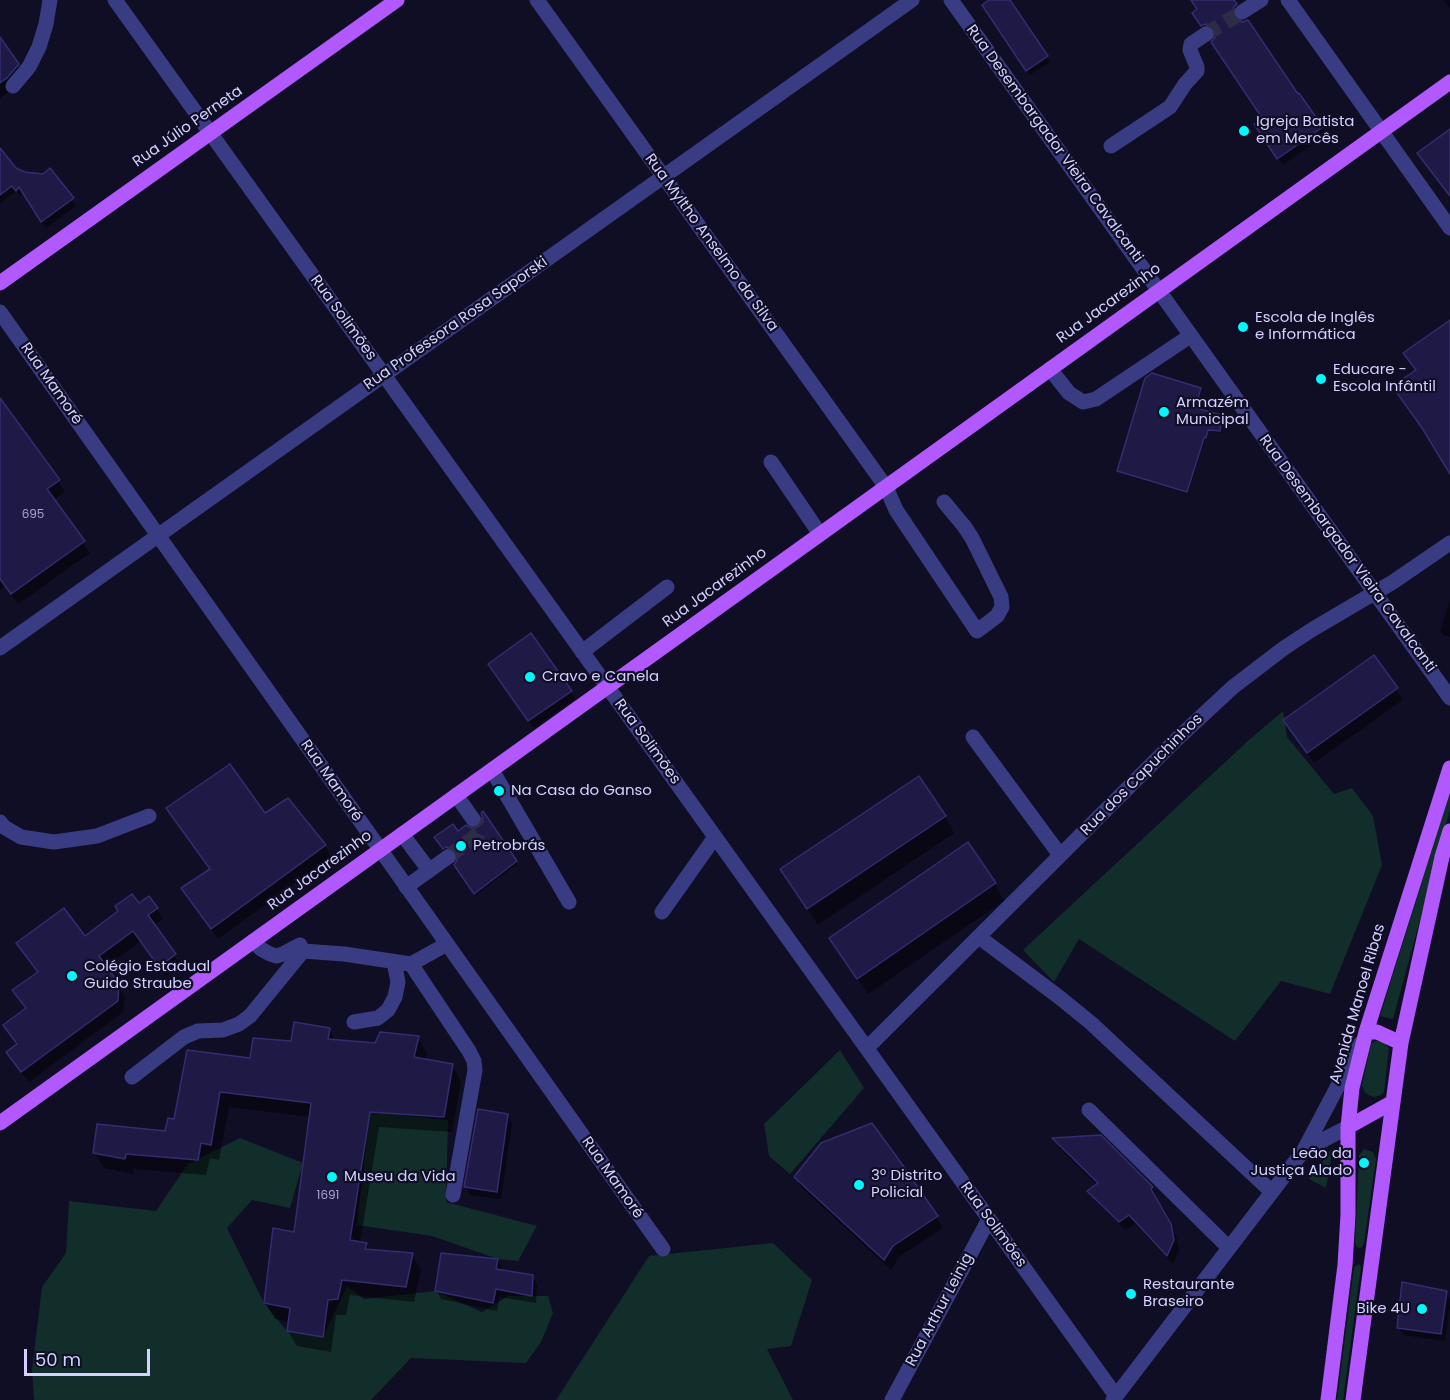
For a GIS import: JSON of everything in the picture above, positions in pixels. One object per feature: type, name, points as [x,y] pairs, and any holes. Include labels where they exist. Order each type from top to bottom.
[{"type":"main road","name":"Rua Júlio Perneta","points":[[0,283],[397,0]]},
{"type":"main road","name":"Rua Jacarezinho","points":[[0,1123],[1450,82]]},
{"type":"main road","name":"Avenida Manoel Ribas","points":[[1328,1400],[1346,1265],[1348,1127],[1352,1088],[1366,1032],[1450,768]]},
{"type":"main road","points":[[1353,1400],[1401,1043],[1446,857],[1450,831]]},
{"type":"main road","points":[[1366,1032],[1377,1032],[1401,1043]]},
{"type":"main road","points":[[1348,1127],[1393,1102]]},
{"type":"street","points":[[13,86],[29,67],[39,46],[50,0]]},
{"type":"street","name":"Rua Solimões","points":[[115,0],[867,1048],[1114,1398]]},
{"type":"street","name":"Rua Myltho Anselmo da Silva","points":[[537,0],[886,487],[896,510],[977,631],[997,616],[1002,607],[1002,597],[972,538],[944,502]]},
{"type":"street","name":"Rua Professora Rosa Saporski","points":[[0,648],[912,0]]},
{"type":"street","name":"Rua Desembargador Vieira Cavalcanti","points":[[951,0],[1450,698]]},
{"type":"street","points":[[1242,12],[1261,0]]},
{"type":"street","points":[[1288,0],[1450,228]]},
{"type":"street","points":[[1111,146],[1170,107],[1185,84],[1197,71],[1190,50],[1191,44],[1206,34]]},
{"type":"street","name":"Rua Mamoré","points":[[0,312],[663,1249]]},
{"type":"street","points":[[1050,369],[1069,393],[1083,402],[1096,399],[1190,336]]},
{"type":"street","points":[[771,462],[820,534]]},
{"type":"street","name":"Rua dos Capuchinhos","points":[[867,1048],[1178,738],[1233,687],[1313,628],[1393,582],[1450,543]]},
{"type":"street","points":[[582,652],[667,587]]},
{"type":"street","points":[[973,737],[1060,855]]},
{"type":"street","points":[[492,770],[569,902]]},
{"type":"street","points":[[456,795],[473,819]]},
{"type":"street","points":[[0,822],[21,837],[54,842],[97,836],[148,816]]},
{"type":"street","points":[[402,834],[429,870]]},
{"type":"street","points":[[662,912],[715,837]]},
{"type":"street","points":[[406,887],[448,857]]},
{"type":"street","points":[[979,937],[1091,1023],[1272,1192]]},
{"type":"street","points":[[253,941],[276,956],[300,945],[303,951]]},
{"type":"street","points":[[303,951],[344,954],[411,964],[447,944]]},
{"type":"street","points":[[132,1077],[184,1037],[198,1031],[223,1030],[239,1024],[250,1016],[303,951]]},
{"type":"street","points":[[354,1022],[378,1018],[388,1010],[395,997],[398,982],[394,962]]},
{"type":"street","points":[[411,964],[474,1061],[475,1070],[453,1195]]},
{"type":"street","points":[[1114,1398],[1304,1150],[1366,1032]]},
{"type":"street","points":[[1089,1110],[1229,1248]]},
{"type":"street","points":[[1304,1150],[1348,1127]]},
{"type":"street","name":"Rua Arthur Leinig","points":[[892,1400],[989,1219]]},
{"type":"green space","points":[[1283,711],[1287,737],[1334,794],[1352,788],[1373,816],[1382,865],[1330,994],[1281,981],[1235,1041],[1079,939],[1054,982],[1023,950]]},
{"type":"green space","points":[[1450,792],[1450,810],[1393,1019],[1380,1016]]},
{"type":"green space","points":[[1383,1042],[1389,1048],[1384,1092],[1375,1097],[1365,1093],[1362,1086],[1371,1043]]},
{"type":"green space","points":[[840,1050],[864,1088],[790,1174],[769,1156],[764,1124]]},
{"type":"green space","points":[[370,1112],[448,1120],[446,1202],[537,1226],[518,1261],[498,1259],[432,1236],[357,1225]]},
{"type":"green space","points":[[240,1138],[303,1163],[290,1208],[252,1200],[227,1228],[264,1303],[287,1331],[323,1337],[347,1286],[364,1299],[435,1291],[482,1312],[508,1296],[548,1296],[553,1313],[541,1342],[526,1363],[411,1358],[371,1400],[34,1400],[32,1370],[42,1287],[66,1253],[69,1201],[156,1211],[188,1164]]},
{"type":"green space","points":[[1333,1147],[1326,1188],[1309,1179]]},
{"type":"green space","points":[[1364,1149],[1373,1152],[1376,1159],[1364,1243],[1361,1248],[1355,1243],[1359,1155]]},
{"type":"green space","points":[[773,1243],[812,1280],[791,1346],[767,1349],[793,1400],[556,1400],[649,1256]]},
{"type":"green space","points":[[1359,1264],[1361,1267],[1343,1400],[1337,1400],[1354,1267]]},
{"type":"building","points":[[989,0],[1010,0],[1048,56],[1026,71],[982,5]]},
{"type":"building","points":[[1191,0],[1234,0],[1237,4],[1232,12],[1234,18],[1242,22],[1248,20],[1323,127],[1277,159],[1254,124],[1262,118],[1211,42],[1215,38],[1214,29],[1210,25],[1201,26],[1192,13],[1197,9]]},
{"type":"building","points":[[0,37],[19,64],[0,83]]},
{"type":"building","points":[[1450,129],[1450,196],[1417,153]]},
{"type":"building","points":[[0,148],[16,168],[25,172],[43,174],[50,168],[74,198],[41,222],[19,187],[16,191],[12,186],[0,195]]},
{"type":"building","points":[[1450,320],[1450,474],[1422,428],[1392,386],[1416,370],[1403,353]]},
{"type":"building","name":"Armazém Municipal","points":[[1152,373],[1201,388],[1195,408],[1223,415],[1220,431],[1208,430],[1204,438],[1187,492],[1117,471],[1145,378]]},
{"type":"building","points":[[0,398],[60,480],[47,489],[85,541],[11,594],[0,579]]},
{"type":"building","name":"Cravo e Canela","points":[[531,633],[572,691],[528,721],[488,664]]},
{"type":"building","points":[[1374,655],[1398,688],[1307,753],[1283,720]]},
{"type":"building","points":[[230,764],[265,813],[288,798],[326,845],[211,929],[181,888],[210,869],[166,808]]},
{"type":"building","points":[[919,776],[946,816],[807,909],[780,869]]},
{"type":"building","name":"Petrobrás","points":[[483,811],[517,861],[474,894],[454,865],[457,860],[456,852],[451,848],[443,849],[434,837],[453,824],[458,831],[466,825],[473,829],[478,827],[482,823],[481,813]]},
{"type":"building","points":[[968,842],[996,883],[857,979],[829,938]]},
{"type":"building","name":"Colégio Estadual Guido Straube","points":[[132,894],[139,903],[149,896],[158,908],[148,915],[176,954],[159,967],[133,931],[99,956],[119,984],[118,1001],[21,1072],[6,1052],[17,1044],[3,1025],[26,1008],[12,990],[38,972],[16,943],[64,908],[85,936],[118,911],[115,906]]},
{"type":"building","points":[[294,1022],[330,1028],[328,1039],[375,1043],[380,1032],[419,1036],[414,1057],[453,1064],[444,1117],[370,1112],[350,1240],[367,1243],[365,1249],[413,1253],[406,1287],[342,1280],[338,1299],[328,1300],[323,1337],[287,1331],[290,1308],[264,1303],[273,1228],[294,1232],[311,1103],[220,1092],[211,1145],[201,1143],[198,1160],[126,1154],[125,1159],[93,1153],[97,1124],[165,1131],[168,1118],[174,1119],[187,1050],[250,1058],[253,1038],[291,1041]]},
{"type":"building","points":[[478,1109],[508,1114],[497,1192],[464,1187]]},
{"type":"building","name":"3º Distrito Policial","points":[[872,1123],[938,1216],[893,1246],[884,1260],[794,1177],[821,1143]]},
{"type":"building","points":[[1101,1135],[1153,1187],[1151,1189],[1171,1224],[1174,1240],[1167,1256],[1129,1215],[1119,1222],[1087,1191],[1098,1183],[1052,1138]]},
{"type":"building","points":[[441,1253],[498,1259],[496,1269],[533,1275],[532,1296],[496,1289],[493,1303],[435,1291]]},
{"type":"building","name":"Bike 4U","points":[[1402,1282],[1447,1291],[1441,1334],[1397,1328]]},
{"type":"tunnel","points":[[1206,34],[1242,12]]},
{"type":"tunnel","points":[[448,857],[478,834],[480,828],[473,819]]},
{"type":"place","name":"Igreja Batista em Mercês","points":[[1244,131]]},
{"type":"place","name":"Escola de Inglês e Informática","points":[[1243,327]]},
{"type":"place","name":"Educare - Escola Infântil","points":[[1321,379]]},
{"type":"place","name":"Armazém Municipal","points":[[1164,412]]},
{"type":"place","name":"Cravo e Canela","points":[[530,677]]},
{"type":"place","name":"Na Casa do Ganso","points":[[499,791]]},
{"type":"place","name":"Petrobrás","points":[[461,846]]},
{"type":"place","name":"Colégio Estadual Guido Straube","points":[[72,976]]},
{"type":"place","name":"Leão da Justiça Alado","points":[[1364,1163]]},
{"type":"place","name":"Museu da Vida","points":[[332,1177]]},
{"type":"place","name":"3º Distrito Policial","points":[[859,1185]]},
{"type":"place","name":"Restaurante Braseiro","points":[[1131,1294]]},
{"type":"place","name":"Bike 4U","points":[[1422,1309]]}]
